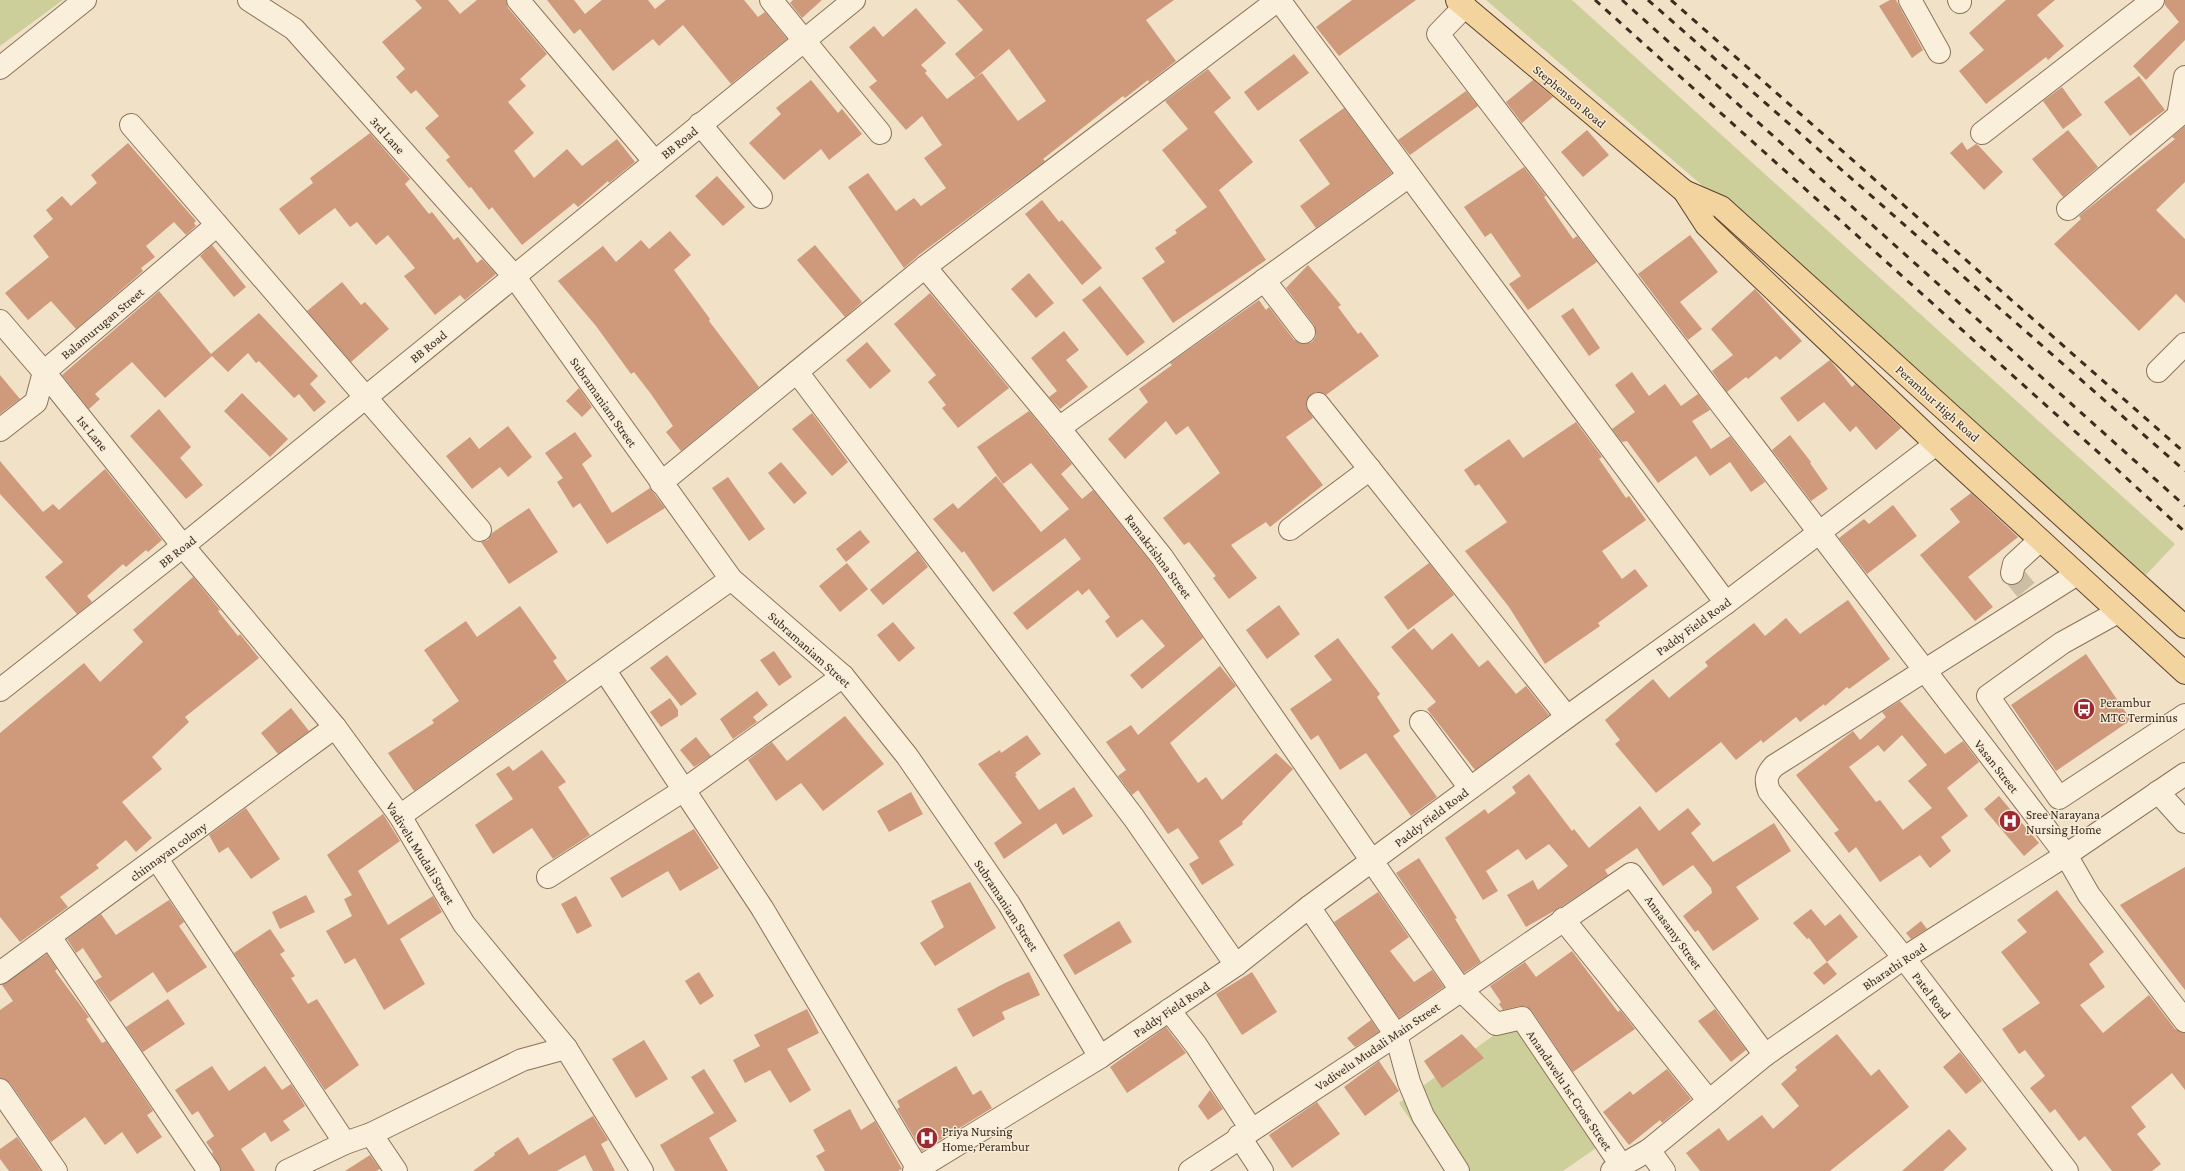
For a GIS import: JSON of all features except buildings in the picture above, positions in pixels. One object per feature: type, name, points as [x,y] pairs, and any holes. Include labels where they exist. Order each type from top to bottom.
[{"type":"main road","name":"Stephenson Road","points":[[1461,3],[1684,191]]},
{"type":"main road","points":[[1684,191],[1706,225],[1936,444],[2185,674]]},
{"type":"main road","name":"Perambur High Road","points":[[1684,191],[1721,207],[2185,627]]},
{"type":"street","points":[[518,0],[655,162]]},
{"type":"street","points":[[771,0],[880,133]]},
{"type":"street","name":"BB Road","points":[[0,690],[183,546],[854,0]]},
{"type":"street","points":[[661,483],[925,267],[1279,0],[1726,603]]},
{"type":"street","points":[[1910,0],[1939,52]]},
{"type":"street","points":[[1982,133],[2153,0]]},
{"type":"street","points":[[0,68],[81,1]]},
{"type":"street","name":"3rd Lane","points":[[251,1],[294,29],[514,276]]},
{"type":"street","name":"Vasan Street","points":[[1461,3],[1438,34],[1818,533],[2066,855],[2089,895],[2185,1021]]},
{"type":"street","points":[[2068,209],[2178,116],[2185,77]]},
{"type":"street","points":[[700,124],[761,197]]},
{"type":"street","points":[[131,125],[364,398],[480,530]]},
{"type":"street","points":[[1059,428],[1410,176]]},
{"type":"street","name":"Balamurugan Street","points":[[44,372],[217,225]]},
{"type":"street","name":"Ramakrishna Street","points":[[925,267],[1059,428],[1162,557],[1461,990]]},
{"type":"street","name":"Subramaniam Street","points":[[514,276],[731,579],[843,676],[907,756],[1009,904],[1100,1057]]},
{"type":"street","points":[[1264,280],[1304,332]]},
{"type":"street","name":"1st Lane","points":[[0,321],[44,372],[183,546]]},
{"type":"street","points":[[2158,372],[2185,344]]},
{"type":"street","points":[[0,430],[36,402],[44,372]]},
{"type":"street","points":[[798,372],[1134,818],[1236,965]]},
{"type":"street","points":[[1318,404],[1567,717]]},
{"type":"street","name":"Paddy Field Road","points":[[916,1170],[1100,1057],[1236,965],[1309,907],[1567,717],[1726,603],[1936,444]]},
{"type":"street","points":[[1290,529],[1370,469]]},
{"type":"street","points":[[2012,573],[2014,564],[2040,540]]},
{"type":"street","name":"Vadivelu Mudali Street","points":[[183,546],[335,727],[400,816],[464,924],[566,1048],[642,1171]]},
{"type":"street","points":[[1924,671],[2071,568]]},
{"type":"street","points":[[2027,590],[2034,590],[2071,568]]},
{"type":"street","points":[[400,816],[605,671],[731,579]]},
{"type":"street","points":[[2118,612],[2062,643],[1988,696],[2059,798],[2185,715]]},
{"type":"street","points":[[605,671],[762,908],[916,1170]]},
{"type":"street","name":"Patel Road","points":[[1924,671],[1774,766],[1767,774],[1766,783],[1769,791],[1904,958],[2067,1171]]},
{"type":"street","points":[[548,877],[684,790],[843,676]]},
{"type":"street","points":[[1421,722],[1470,788]]},
{"type":"street","name":"chinnayan colony","points":[[0,974],[335,727]]},
{"type":"street","name":"Bharathi Road","points":[[1616,1168],[1649,1150],[1765,1055],[1904,958],[2066,855],[2185,774]]},
{"type":"street","points":[[2158,792],[2185,822]]},
{"type":"street","points":[[157,858],[345,1142]]},
{"type":"street","name":"Annasamy Street","points":[[1563,919],[1631,874],[1765,1055]]},
{"type":"street","points":[[1309,907],[1396,1035],[1409,1082],[1423,1116],[1458,1171]]},
{"type":"street","points":[[1563,919],[1709,1101]]},
{"type":"street","name":"Vadivelu Mudali Main Street","points":[[1190,1171],[1245,1133],[1396,1035],[1563,919]]},
{"type":"street","points":[[50,937],[210,1171]]},
{"type":"street","name":"Anandavelu 1st Cross Street","points":[[1461,990],[1496,1024],[1522,1018],[1616,1168]]},
{"type":"street","points":[[1169,1010],[1196,1045],[1245,1133],[1262,1171]]},
{"type":"street","points":[[287,1171],[345,1142],[371,1134],[522,1060],[566,1048]]},
{"type":"street","points":[[0,1090],[56,1171]]},
{"type":"street","points":[[371,1134],[396,1171]]},
{"type":"street","points":[[1649,1150],[1664,1171]]},
{"type":"green space","points":[[0,0],[63,0],[0,46]]},
{"type":"green space","points":[[1486,0],[1572,0],[2175,544],[2146,575],[1822,288]]},
{"type":"green space","points":[[1518,1018],[1609,1139],[1563,1171],[1445,1171],[1399,1103]]},
{"type":"tunnel","points":[[2012,573],[2027,591]]},
{"type":"railway","points":[[1595,0],[2185,532]]},
{"type":"railway","points":[[1622,0],[2185,506]]},
{"type":"railway","points":[[1648,0],[2185,471]]},
{"type":"railway","points":[[1671,0],[2185,453]]},
{"type":"place","name":"Perambur MTC Terminus","points":[[2084,709]]},
{"type":"place","name":"Sree Narayana Nursing Home","points":[[2010,821]]},
{"type":"place","name":"Priya Nursing Home, Perambur","points":[[927,1138]]}]
